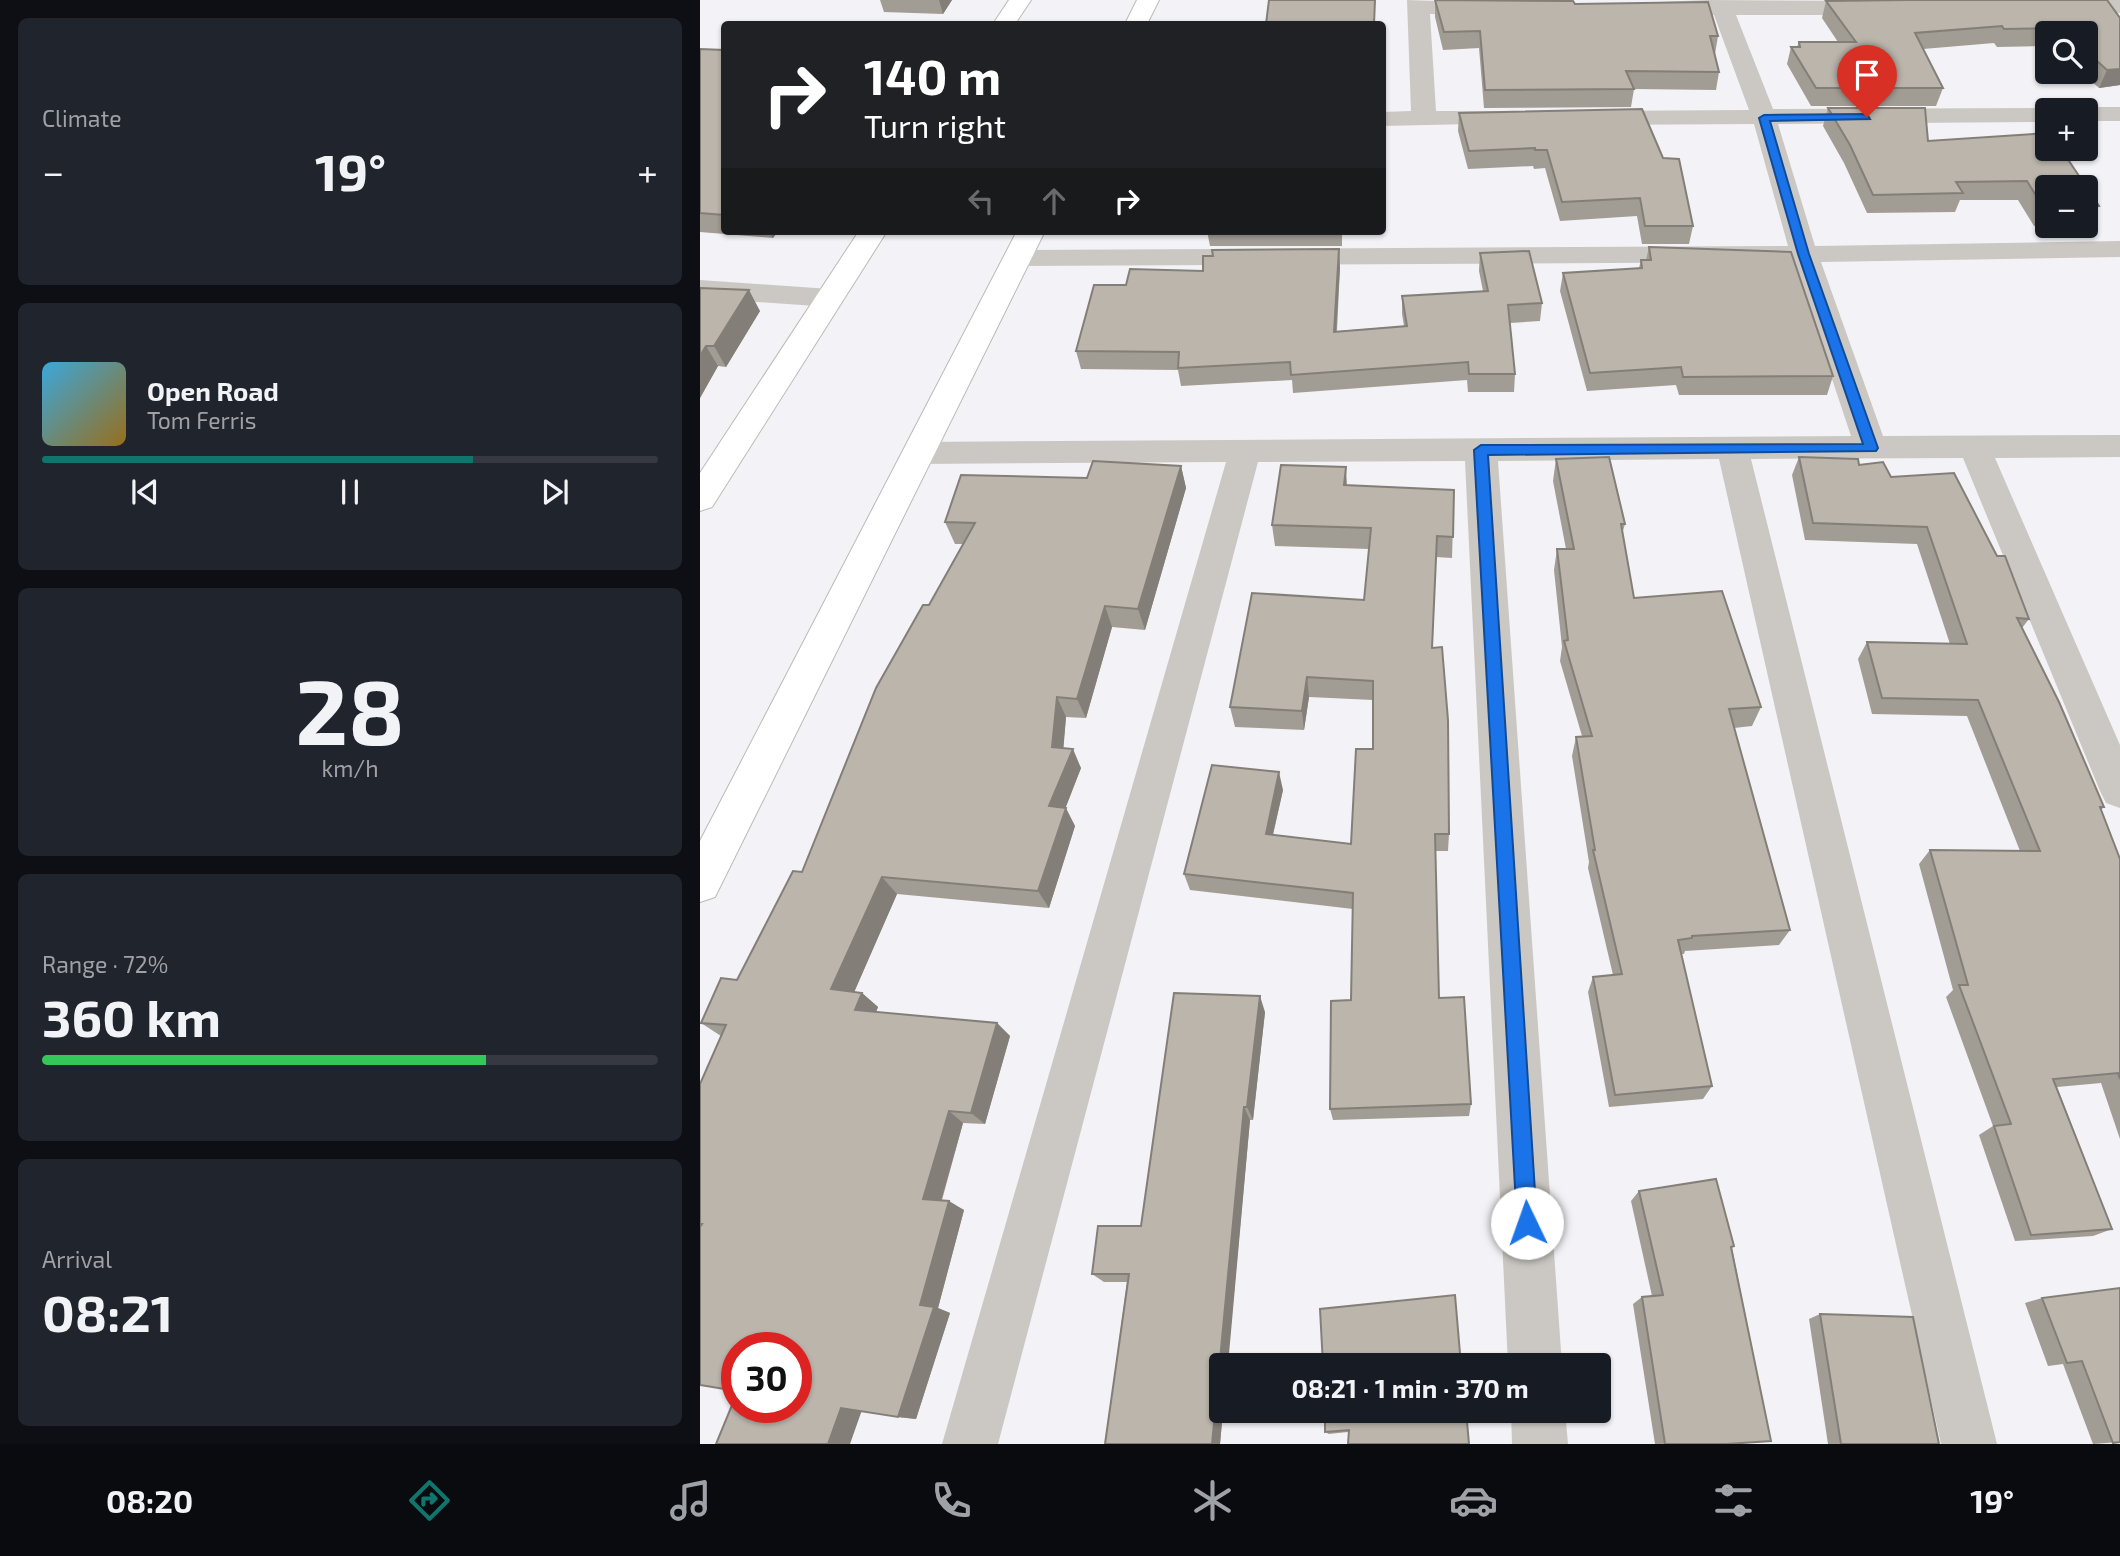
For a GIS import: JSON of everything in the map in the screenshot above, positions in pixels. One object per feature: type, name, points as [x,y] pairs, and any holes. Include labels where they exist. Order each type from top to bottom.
[{"type":"main road","points":[[1006,21],[1020,0]]},
{"type":"main road","points":[[1138,21],[1148,0]]},
{"type":"main road","points":[[700,499],[870,235]]},
{"type":"main road","points":[[700,883],[1024,244]]},
{"type":"street","points":[[1424,118],[1418,4],[1516,8]]},
{"type":"street","points":[[1721,5],[1764,118],[1804,254],[1871,448]]},
{"type":"street","points":[[1640,9],[1721,5],[1901,8]]},
{"type":"street","points":[[2038,7],[2120,6]]},
{"type":"street","points":[[2098,114],[2120,114]]},
{"type":"street","points":[[1573,118],[2035,115]]},
{"type":"street","points":[[1386,119],[1532,118]]},
{"type":"street","points":[[1024,244],[1804,254],[2120,249]]},
{"type":"street","points":[[700,289],[830,298]]},
{"type":"street","points":[[1974,446],[2120,791]]},
{"type":"street","points":[[918,453],[2120,446]]},
{"type":"street","points":[[1481,450],[1534,1353]]},
{"type":"street","points":[[1733,450],[1969,1444]]},
{"type":"street","points":[[970,1444],[1245,451]]},
{"type":"street","points":[[1539,1423],[1540,1444]]},
{"type":"building","points":[[1269,0],[1375,0],[1374,21],[1266,21]]},
{"type":"building","points":[[1435,0],[1573,1],[1575,4],[1708,2],[1718,36],[1710,36],[1719,72],[1626,71],[1634,89],[1485,90],[1480,31],[1444,32]]},
{"type":"building","points":[[2107,0],[2120,18],[2120,69],[2107,70],[2098,62],[2098,21],[2035,21],[2035,28],[2004,29],[2002,26],[1915,33],[1943,88],[1816,88],[1791,47],[1800,47],[1799,42],[1856,42],[1826,1]]},
{"type":"building","points":[[700,49],[721,50],[721,215],[700,213]]},
{"type":"building","points":[[1828,108],[1925,108],[1928,141],[2035,134],[2035,161],[2069,161],[2078,175],[2035,175],[2035,194],[2027,181],[1956,182],[1963,193],[1873,195],[1850,145]]},
{"type":"building","points":[[1642,109],[1663,158],[1679,159],[1693,226],[1645,226],[1640,198],[1562,202],[1547,150],[1535,148],[1469,151],[1459,113]]},
{"type":"building","points":[[1649,247],[1791,252],[1833,376],[1683,377],[1681,367],[1590,373],[1563,273],[1642,268],[1641,260],[1651,260]]},
{"type":"building","points":[[1339,249],[1334,332],[1407,326],[1402,296],[1488,291],[1480,253],[1529,251],[1542,303],[1508,305],[1515,374],[1469,374],[1468,362],[1291,375],[1290,362],[1178,368],[1179,352],[1076,351],[1094,285],[1126,285],[1130,269],[1203,271],[1203,256],[1213,256],[1212,250]]},
{"type":"building","points":[[700,288],[749,290],[714,346],[706,346],[700,356]]},
{"type":"building","points":[[1609,457],[1625,524],[1621,524],[1634,598],[1722,591],[1761,707],[1729,709],[1790,930],[1692,936],[1678,940],[1712,1086],[1615,1095],[1593,977],[1622,974],[1593,850],[1576,737],[1592,736],[1564,641],[1568,640],[1557,549],[1574,549],[1556,459]]},
{"type":"building","points":[[1799,457],[1858,459],[1859,465],[1883,462],[1891,477],[1954,473],[1997,556],[2005,556],[2029,619],[2017,618],[2059,702],[2104,807],[2100,807],[2120,859],[2120,1079],[2118,1073],[2053,1079],[2112,1229],[2031,1235],[1994,1126],[2011,1124],[1959,985],[1968,985],[1930,850],[2040,851],[1978,700],[1882,698],[1867,642],[1967,644],[1927,527],[1813,523]]},
{"type":"building","points":[[1093,461],[1181,466],[1138,609],[1105,606],[1077,699],[1057,697],[1052,747],[1073,749],[1049,806],[1066,808],[1038,891],[882,877],[831,989],[862,993],[855,1010],[997,1023],[971,1113],[949,1111],[923,1199],[949,1201],[920,1305],[934,1307],[898,1417],[841,1408],[828,1444],[716,1444],[725,1423],[812,1423],[812,1332],[721,1332],[721,1388],[700,1385],[700,1084],[726,1025],[701,1023],[721,978],[737,980],[793,871],[802,872],[876,688],[923,605],[929,605],[975,523],[945,522],[961,475],[1087,478]]},
{"type":"building","points":[[1281,465],[1346,467],[1344,485],[1454,490],[1453,537],[1437,536],[1432,648],[1442,647],[1448,720],[1449,834],[1435,834],[1439,998],[1464,997],[1471,1104],[1330,1109],[1331,1001],[1351,1000],[1353,893],[1184,874],[1212,765],[1279,772],[1266,834],[1351,844],[1356,749],[1373,749],[1373,681],[1307,677],[1302,711],[1230,707],[1252,593],[1364,600],[1371,528],[1272,525]]},
{"type":"building","points":[[1174,993],[1260,996],[1247,1107],[1244,1107],[1221,1353],[1209,1353],[1209,1423],[1214,1423],[1212,1444],[1105,1444],[1129,1274],[1092,1274],[1098,1226],[1141,1226]]},
{"type":"building","points":[[1716,1179],[1734,1246],[1731,1247],[1771,1441],[1665,1444],[1642,1297],[1663,1295],[1639,1191]]},
{"type":"building","points":[[2120,1288],[2120,1442],[2113,1443],[2082,1361],[2067,1363],[2042,1298]]},
{"type":"building","points":[[1455,1295],[1460,1353],[1322,1353],[1320,1309]]},
{"type":"building","points":[[1820,1314],[1913,1317],[1939,1444],[1841,1444]]},
{"type":"building","points":[[1325,1423],[1467,1423],[1469,1444],[1348,1444],[1349,1430],[1325,1432]]},
{"type":"route","points":[[1527,1223],[1481,450],[1871,448],[1804,254],[1764,118],[1867,117]]}]
